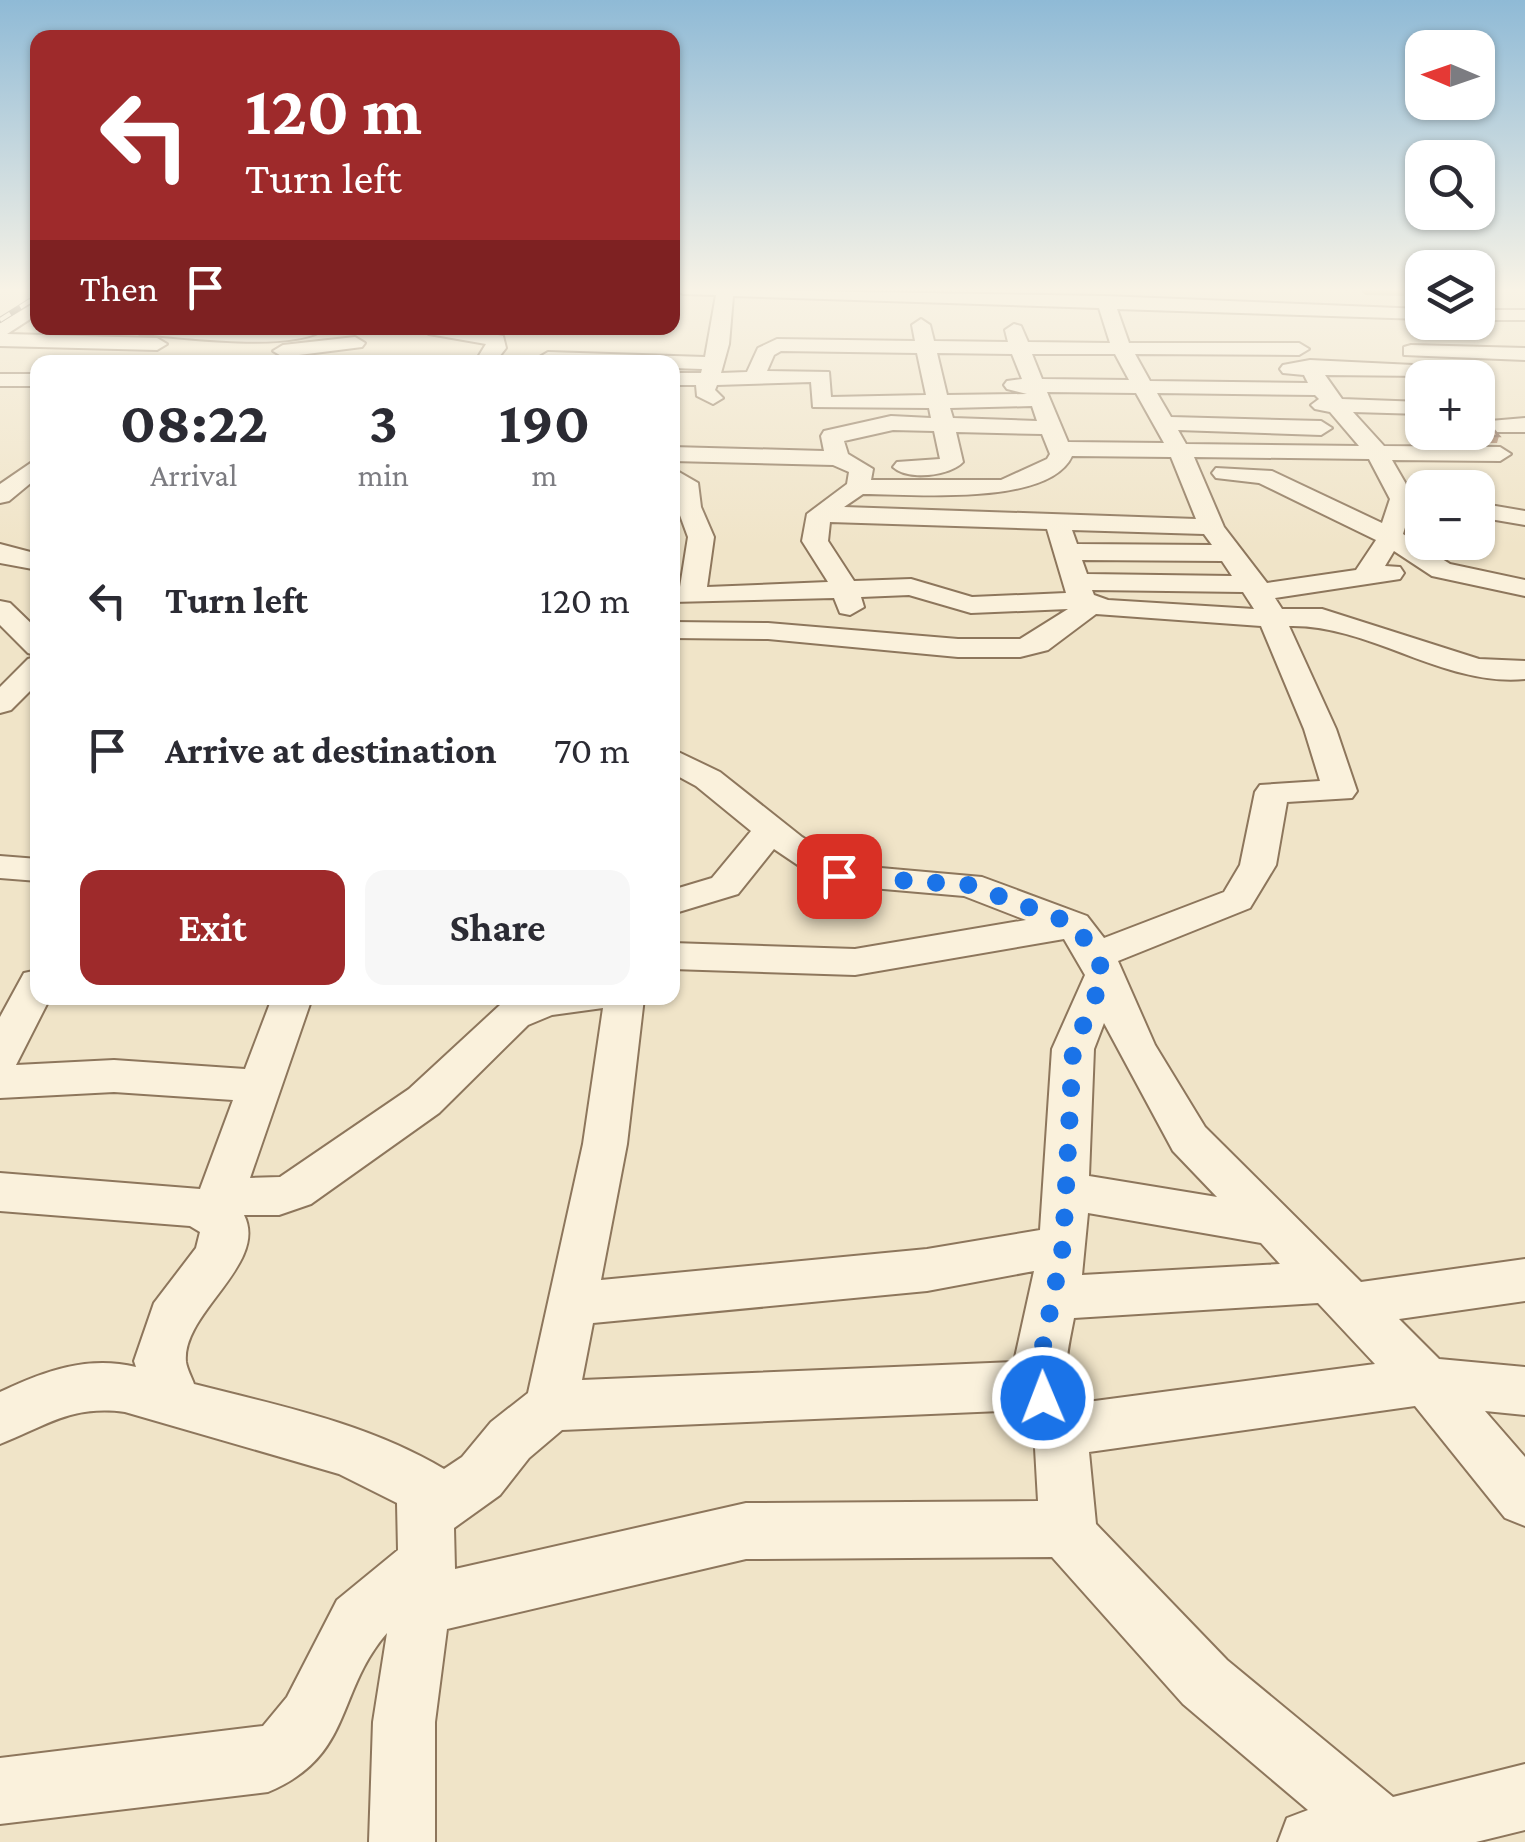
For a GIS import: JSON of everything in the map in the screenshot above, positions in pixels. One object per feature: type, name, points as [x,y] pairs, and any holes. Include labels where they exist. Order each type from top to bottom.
[{"type":"street","points":[[710,375],[704,392],[707,396],[753,400]]},
{"type":"street","points":[[756,378],[761,375]]},
{"type":"street","points":[[814,375],[811,402],[835,447],[860,478],[1004,487],[1057,462],[1054,439],[1031,375]]},
{"type":"street","points":[[811,402],[933,375],[1054,439],[1177,450],[1378,453],[1503,464],[1396,489]]},
{"type":"street","points":[[680,454],[835,447],[891,423],[933,375]]},
{"type":"street","points":[[855,638],[846,589],[815,541],[819,514],[860,478],[950,464],[933,375]]},
{"type":"street","points":[[680,956],[855,962],[1092,952],[1238,900],[1258,865],[1272,792],[1340,791],[1320,729],[1262,598],[1192,493],[1177,450],[1138,375]]},
{"type":"street","points":[[1159,414],[1292,375]]},
{"type":"street","points":[[1316,375],[1355,430],[1378,453],[1396,489],[1390,537],[1367,574]]},
{"type":"street","points":[[1329,375],[1405,402]]},
{"type":"street","points":[[0,380],[30,380]]},
{"type":"street","points":[[1159,414],[1355,430],[1405,430]]},
{"type":"street","points":[[1495,427],[1525,426]]},
{"type":"street","points":[[0,496],[30,472]]},
{"type":"street","points":[[1192,493],[1233,472],[1318,476]]},
{"type":"street","points":[[1264,476],[1390,537],[1441,570],[1525,588]]},
{"type":"street","points":[[680,481],[686,484],[689,507],[701,538],[682,595],[925,589],[971,605],[1083,596],[1262,598],[1367,574],[1525,568]]},
{"type":"street","points":[[1495,508],[1525,504]]},
{"type":"street","points":[[1495,513],[1525,518]]},
{"type":"street","points":[[819,514],[1212,527]]},
{"type":"street","points":[[1057,521],[1083,596]]},
{"type":"street","points":[[0,552],[30,561]]},
{"type":"street","points":[[1066,552],[1231,553]]},
{"type":"street","points":[[680,630],[855,638],[958,648],[1020,648],[1038,644],[1083,596]]},
{"type":"street","points":[[1262,598],[1474,666],[1505,672],[1525,670]]},
{"type":"street","points":[[0,600],[30,602]]},
{"type":"street","points":[[0,609],[26,665],[0,704]]},
{"type":"street","points":[[680,764],[708,779],[771,830],[839,876],[969,885],[1092,952],[1135,1048],[1189,1140],[1426,1381],[1525,1499]]},
{"type":"street","points":[[680,900],[725,886],[771,830]]},
{"type":"street","points":[[0,867],[30,869]]},
{"type":"street","points":[[1092,952],[1073,1050],[1063,1246],[1038,1371],[1064,1461],[1068,1529],[1076,1544],[1205,1682],[1387,1837]]},
{"type":"street","points":[[0,1056],[23,989]]},
{"type":"street","points":[[175,1404],[160,1361],[172,1319],[219,1255],[225,1224],[217,1207],[289,1005]]},
{"type":"street","points":[[0,1192],[199,1208],[295,1192],[424,1101],[514,1016],[537,1005]]},
{"type":"street","points":[[0,1791],[268,1760],[289,1749],[306,1730],[352,1627],[425,1562],[510,1440],[551,1406],[605,1144],[623,1005]]},
{"type":"street","points":[[0,1082],[114,1076],[260,1086]]},
{"type":"street","points":[[1064,1190],[1274,1226]]},
{"type":"street","points":[[572,1304],[927,1270],[1063,1246]]},
{"type":"street","points":[[1054,1298],[1339,1294],[1525,1280]]},
{"type":"street","points":[[551,1406],[1048,1408],[1426,1381],[1525,1391]]},
{"type":"street","points":[[0,1419],[51,1392],[109,1384],[132,1387],[175,1404],[328,1446],[402,1472],[425,1490],[425,1562],[404,1722],[402,1842]]},
{"type":"street","points":[[425,1562],[746,1531],[1068,1529]]},
{"type":"street","points":[[1311,1842],[1387,1837],[1525,1797]]},
{"type":"route","points":[[839,876],[969,885],[1074,924],[1096,955],[1104,975],[1073,1050],[1063,1246],[1038,1371],[1043,1398]]}]
